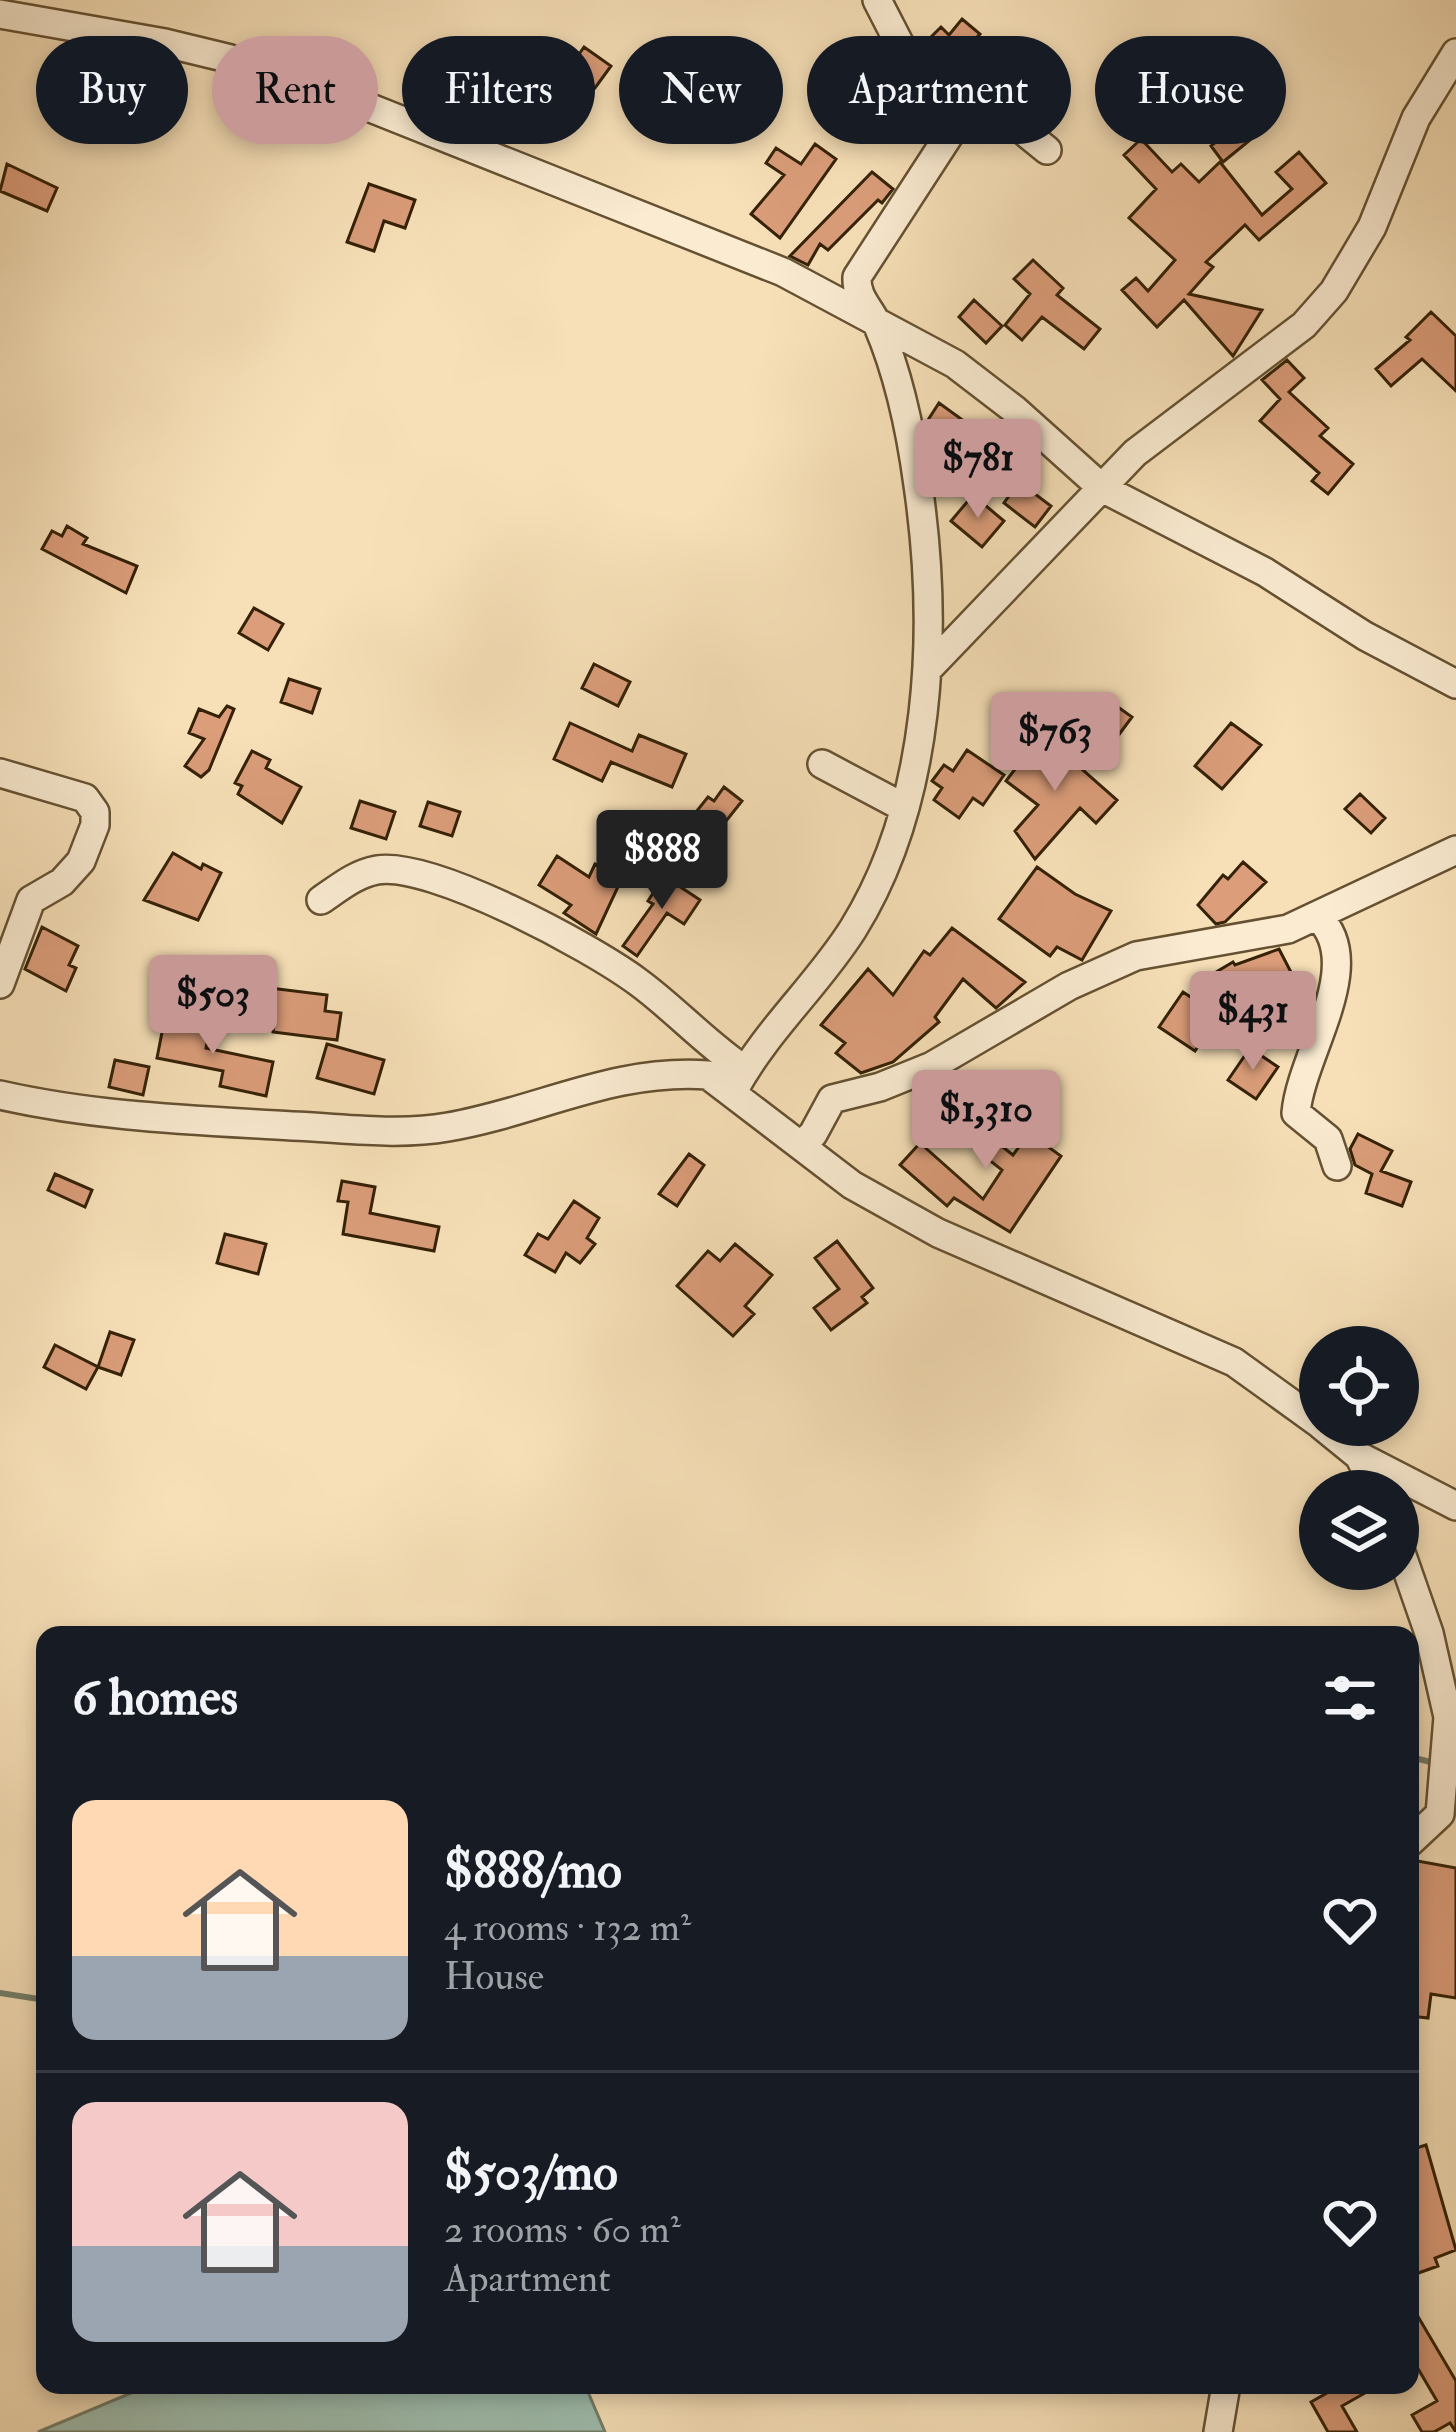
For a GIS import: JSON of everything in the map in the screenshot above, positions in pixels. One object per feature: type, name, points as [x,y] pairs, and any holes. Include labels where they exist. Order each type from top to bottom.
[{"type":"street","points":[[877,0],[896,36]]},
{"type":"street","points":[[0,14],[165,43],[348,99],[782,272],[965,372],[1102,488],[1265,572],[1365,635],[1456,684]]},
{"type":"street","points":[[929,668],[1102,488],[1174,422],[1304,325],[1334,291],[1372,227],[1416,118],[1456,52]]},
{"type":"street","points":[[739,1080],[777,1022],[852,930],[878,882],[903,807],[929,668],[929,587],[914,457],[877,324],[856,290],[856,277],[941,144]]},
{"type":"street","points":[[1039,144],[1047,150]]},
{"type":"street","points":[[822,764],[903,807]]},
{"type":"street","points":[[0,772],[85,798],[95,812],[95,825],[81,861],[62,882],[31,900],[0,984]]},
{"type":"street","points":[[801,1145],[832,1099],[880,1087],[932,1066],[1095,974],[1166,949],[1288,928],[1456,850]]},
{"type":"street","points":[[321,900],[359,875],[380,870],[403,868],[458,884],[636,980],[714,1050],[801,1145],[852,1184],[938,1233],[1234,1362],[1299,1408]]},
{"type":"street","points":[[1318,917],[1336,937],[1340,968],[1296,1113],[1328,1139],[1337,1166]]},
{"type":"street","points":[[0,1095],[164,1121],[411,1132],[454,1126],[593,1087],[679,1073],[739,1080]]},
{"type":"street","points":[[1347,1446],[1456,1505]]},
{"type":"street","points":[[1359,1456],[1366,1470]]},
{"type":"street","points":[[1414,1590],[1448,1718],[1440,1814],[1419,1834]]},
{"type":"street","points":[[1218,2432],[1224,2394]]},
{"type":"shaded area","points":[[129,2394],[589,2394],[605,2432],[38,2432]]},
{"type":"building","points":[[962,19],[980,34],[932,36],[941,27],[949,35]]},
{"type":"building","points":[[595,55],[611,66],[595,88]]},
{"type":"building","points":[[815,144],[836,159],[780,238],[751,214],[784,175],[766,163],[776,148],[801,164]]},
{"type":"building","points":[[1136,144],[1146,144],[1172,172],[1181,164],[1199,182],[1220,162],[1262,215],[1292,189],[1276,172],[1299,152],[1326,183],[1259,240],[1245,225],[1206,262],[1213,267],[1189,294],[1262,310],[1233,356],[1184,300],[1157,327],[1122,290],[1136,278],[1148,291],[1175,260],[1129,218],[1156,189],[1124,155]]},
{"type":"building","points":[[1213,144],[1245,144],[1223,162]]},
{"type":"building","points":[[7,164],[57,188],[47,211],[0,191]]},
{"type":"building","points":[[872,172],[893,189],[882,203],[878,200],[828,250],[820,244],[808,265],[790,256]]},
{"type":"building","points":[[369,184],[415,200],[405,228],[384,221],[374,251],[347,242]]},
{"type":"building","points":[[1033,260],[1063,288],[1057,295],[1100,329],[1084,349],[1042,317],[1022,340],[1005,325],[1030,294],[1014,279]]},
{"type":"building","points":[[974,300],[1002,326],[986,343],[959,317]]},
{"type":"building","points":[[1431,312],[1456,336],[1456,391],[1422,359],[1391,386],[1376,369],[1410,340],[1406,337]]},
{"type":"building","points":[[1287,360],[1304,378],[1289,392],[1328,428],[1320,436],[1353,464],[1328,494],[1312,481],[1319,473],[1260,421],[1280,399],[1262,380]]},
{"type":"building","points":[[939,403],[964,421],[948,445],[927,431],[926,423]]},
{"type":"building","points":[[1019,482],[1051,506],[1035,527],[1004,503]]},
{"type":"building","points":[[973,495],[1004,521],[982,547],[951,521]]},
{"type":"building","points":[[67,526],[87,538],[83,544],[137,566],[126,593],[42,549],[52,531],[62,536]]},
{"type":"building","points":[[254,608],[283,624],[268,650],[239,633]]},
{"type":"building","points":[[594,664],[630,682],[618,706],[582,688]]},
{"type":"building","points":[[289,679],[320,689],[312,713],[281,702]]},
{"type":"building","points":[[1104,697],[1132,717],[1118,736],[1089,714]]},
{"type":"building","points":[[227,706],[234,709],[209,770],[201,777],[185,766],[204,739],[189,733],[199,709],[219,717]]},
{"type":"building","points":[[570,723],[632,751],[639,735],[686,754],[672,787],[611,762],[602,781],[554,759]]},
{"type":"building","points":[[1231,723],[1261,745],[1222,789],[1195,766]]},
{"type":"building","points":[[1042,734],[1117,800],[1096,823],[1080,808],[1035,859],[1015,831],[1038,805],[1006,781]]},
{"type":"building","points":[[967,750],[1004,775],[983,805],[973,798],[959,818],[934,800],[942,788],[932,781],[944,765],[953,771]]},
{"type":"building","points":[[252,751],[270,760],[266,768],[301,787],[282,823],[238,794],[242,786],[235,783]]},
{"type":"building","points":[[724,787],[742,801],[711,840],[688,822],[708,797],[714,801]]},
{"type":"building","points":[[1360,794],[1385,818],[1371,833],[1345,809]]},
{"type":"building","points":[[360,801],[395,812],[386,839],[351,828]]},
{"type":"building","points":[[428,802],[460,812],[452,836],[420,826]]},
{"type":"building","points":[[173,853],[201,869],[203,864],[221,873],[198,920],[144,900]]},
{"type":"building","points":[[557,856],[589,877],[595,864],[623,876],[596,934],[564,913],[571,905],[539,885]]},
{"type":"building","points":[[1243,862],[1266,882],[1225,922],[1216,924],[1198,905],[1223,875],[1228,879]]},
{"type":"building","points":[[1037,867],[1075,894],[1111,911],[1082,960],[1057,947],[1050,956],[999,919]]},
{"type":"building","points":[[664,876],[700,900],[684,924],[667,913],[637,956],[623,946],[653,904],[648,901]]},
{"type":"building","points":[[42,927],[78,946],[69,965],[76,968],[66,991],[25,969]]},
{"type":"building","points":[[952,928],[1025,982],[996,1008],[963,979],[935,1017],[939,1022],[893,1062],[861,1073],[836,1053],[845,1043],[821,1025],[868,969],[893,995],[924,951],[930,955]]},
{"type":"building","points":[[1279,949],[1293,976],[1268,989],[1265,984],[1223,1008],[1206,978],[1233,962]]},
{"type":"building","points":[[270,988],[327,995],[325,1011],[341,1013],[337,1040],[273,1032],[275,1017],[266,1015]]},
{"type":"building","points":[[1183,992],[1219,1016],[1195,1051],[1159,1027]]},
{"type":"building","points":[[165,1017],[210,1026],[206,1048],[273,1062],[266,1096],[220,1086],[223,1071],[157,1058]]},
{"type":"building","points":[[327,1044],[384,1060],[374,1094],[317,1078]]},
{"type":"building","points":[[1250,1048],[1278,1067],[1256,1099],[1228,1080]]},
{"type":"building","points":[[115,1060],[149,1067],[143,1095],[109,1087]]},
{"type":"building","points":[[946,1102],[1013,1155],[1029,1133],[1061,1156],[1010,1232],[954,1198],[947,1206],[900,1165],[920,1143],[983,1199],[1002,1170],[935,1117]]},
{"type":"building","points":[[1358,1134],[1392,1151],[1381,1171],[1411,1182],[1402,1206],[1366,1193],[1372,1174],[1355,1165],[1350,1149]]},
{"type":"building","points":[[689,1154],[704,1165],[677,1206],[659,1194]]},
{"type":"building","points":[[55,1174],[92,1190],[85,1207],[48,1190]]},
{"type":"building","points":[[342,1181],[375,1187],[370,1213],[439,1227],[434,1251],[343,1234],[348,1202],[338,1201]]},
{"type":"building","points":[[574,1201],[599,1218],[587,1238],[595,1244],[580,1263],[566,1253],[555,1272],[525,1255],[538,1234],[548,1239]]},
{"type":"building","points":[[225,1234],[266,1244],[258,1274],[217,1263]]},
{"type":"building","points":[[837,1241],[873,1288],[862,1297],[867,1303],[831,1330],[814,1308],[839,1289],[815,1258]]},
{"type":"building","points":[[735,1244],[772,1275],[745,1306],[754,1314],[733,1336],[677,1286],[708,1251],[720,1261]]},
{"type":"building","points":[[110,1332],[134,1340],[121,1375],[98,1367]]},
{"type":"building","points":[[55,1345],[98,1367],[86,1389],[44,1367]]},
{"type":"building","points":[[1419,1861],[1456,1868],[1456,1998],[1431,1994],[1428,2018],[1419,2017]]},
{"type":"building","points":[[1426,2145],[1456,2250],[1435,2258],[1438,2266],[1419,2273],[1419,2147]]},
{"type":"building","points":[[1419,2318],[1456,2381],[1456,2432],[1450,2423],[1434,2432],[1422,2432],[1412,2415],[1437,2401],[1419,2370]]},
{"type":"building","points":[[1325,2394],[1363,2394],[1342,2406],[1357,2432],[1328,2432],[1311,2402]]},
{"type":"waterway","points":[[1419,1759],[1435,1763]]},
{"type":"waterway","points":[[0,1993],[36,1999]]}]
